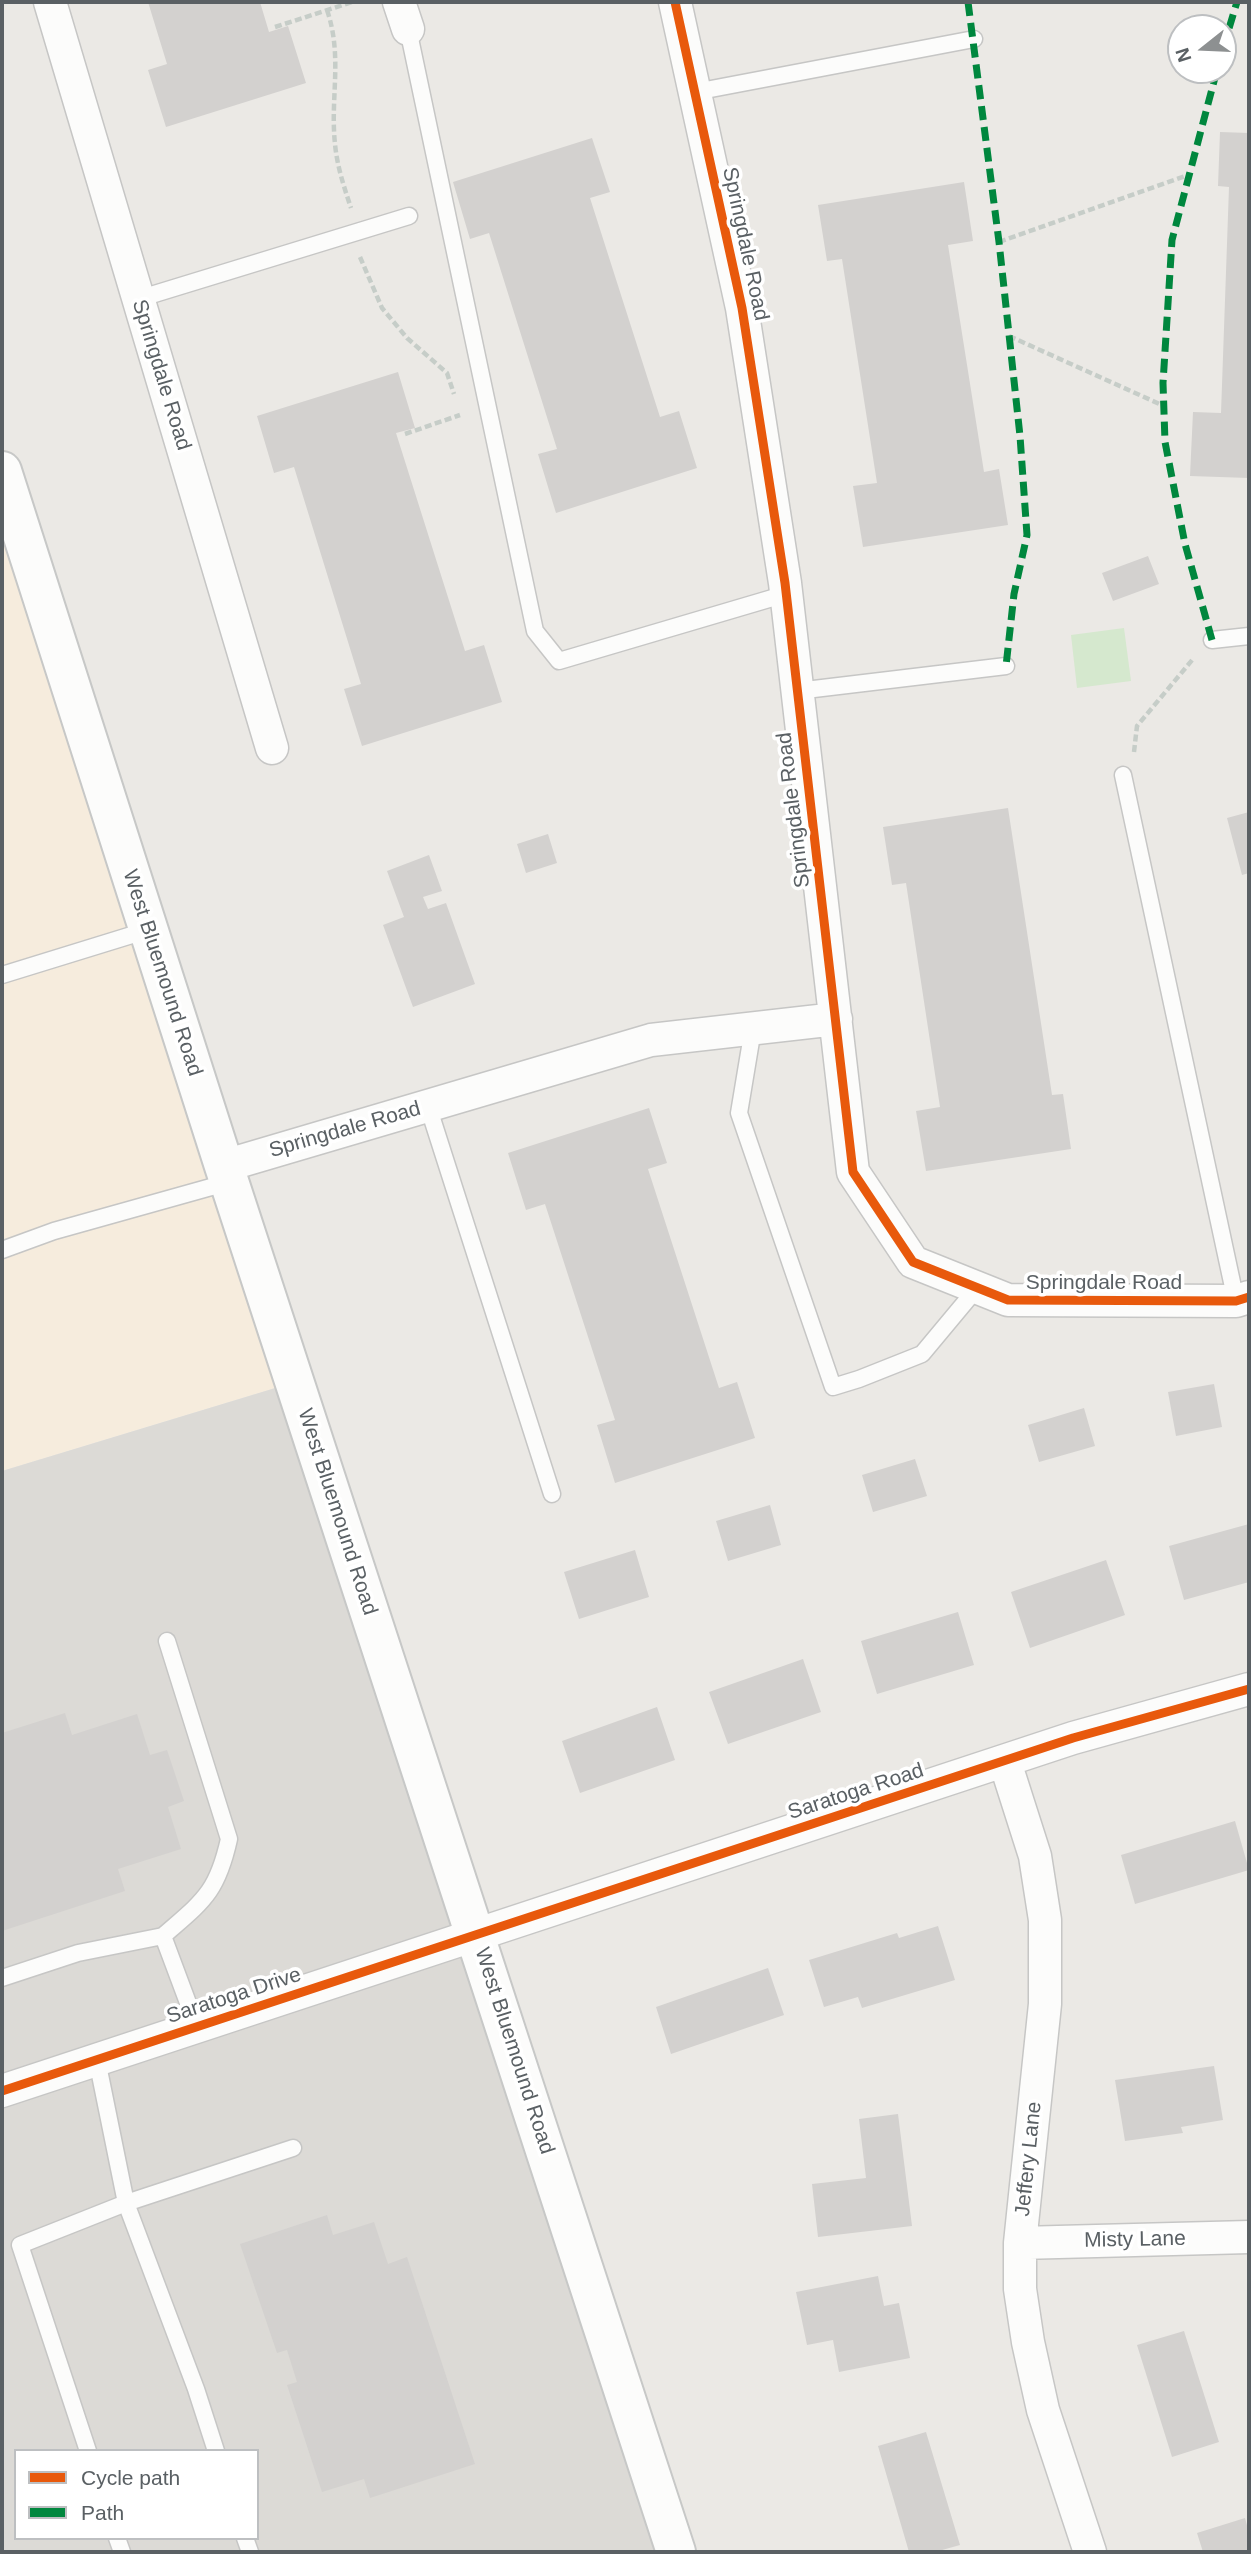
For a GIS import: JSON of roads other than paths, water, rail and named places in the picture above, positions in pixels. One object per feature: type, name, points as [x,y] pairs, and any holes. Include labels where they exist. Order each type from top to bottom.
[{"type":"main road","name":"West Bluemound Road","points":[[2,471],[226,1174],[676,2552]]},
{"type":"street","name":"Springdale Road","points":[[50,2],[272,748]]},
{"type":"street","name":"Springdale Road","points":[[675,2],[742,308],[786,594],[853,1171],[913,1262],[1008,1300],[1242,1299]]},
{"type":"street","name":"Springdale Road","points":[[226,1174],[428,1106],[651,1040],[836,1019]]},
{"type":"street","name":"Saratoga Road","points":[[476,1935],[1144,1716],[1249,1689]]},
{"type":"street","name":"Jeffery Lane","points":[[1005,1762],[1035,1856],[1045,1920],[1045,2004],[1020,2243],[1020,2289],[1043,2410],[1090,2552]]},
{"type":"street","name":"Saratoga Drive","points":[[2,2091],[476,1935]]},
{"type":"street","name":"Misty Lane","points":[[1020,2243],[1249,2237]]},
{"type":"lane","points":[[403,15],[534,631],[559,662],[786,594]]},
{"type":"lane","points":[[695,92],[974,39]]},
{"type":"lane","points":[[138,299],[409,216]]},
{"type":"lane","points":[[1212,640],[1249,636]]},
{"type":"lane","points":[[797,691],[1006,666]]},
{"type":"lane","points":[[1123,775],[1242,1299]]},
{"type":"lane","points":[[2,975],[148,930]]},
{"type":"lane","points":[[753,1029],[739,1113],[832,1387],[859,1380],[922,1354],[977,1288]]},
{"type":"lane","points":[[428,1106],[552,1494]]},
{"type":"lane","points":[[2,1250],[226,1174]]},
{"type":"lane","points":[[2,1978],[78,1954],[163,1936],[207,1898],[223,1867],[229,1839],[167,1641]]},
{"type":"lane","points":[[163,1936],[197,2027]]},
{"type":"lane","points":[[97,2060],[126,2203],[196,2389],[215,2449]]},
{"type":"lane","points":[[87,2449],[20,2245],[126,2203],[293,2148]]}]
